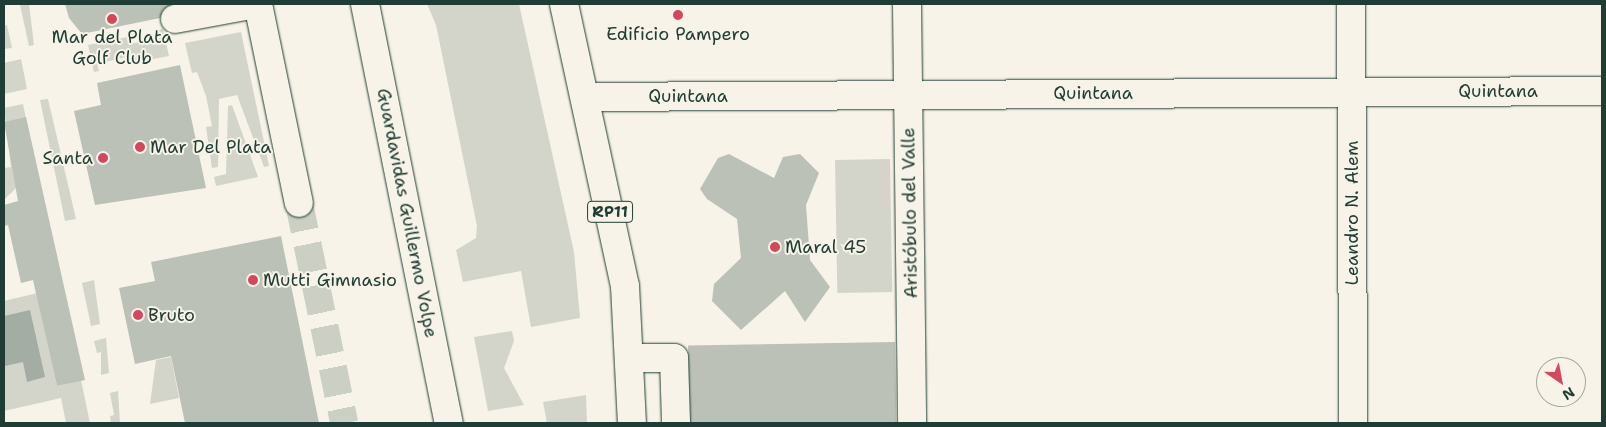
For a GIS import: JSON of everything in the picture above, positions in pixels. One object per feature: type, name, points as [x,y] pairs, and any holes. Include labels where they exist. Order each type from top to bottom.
[{"type":"street","points":[[175,20],[257,4],[299,203]]},
{"type":"street","name":"Guardavidas Guillermo Volpe","points":[[365,4],[449,423]]},
{"type":"street","name":"RP11","points":[[564,4],[625,286],[631,358],[632,423]]},
{"type":"street","name":"Aristóbulo del Valle","points":[[907,4],[912,423]]},
{"type":"street","name":"Leandro N. Alem","points":[[1351,4],[1353,423]]},
{"type":"street","name":"Quintana","points":[[585,97],[1602,91]]},
{"type":"street","points":[[631,358],[674,358],[676,423]]},
{"type":"shaded area","points":[[29,4],[34,45],[29,46],[20,5]]},
{"type":"shaded area","points":[[427,4],[519,4],[574,252],[580,318],[531,327],[521,271],[463,282],[456,250],[476,238],[477,226],[436,25]]},
{"type":"shaded area","points":[[7,25],[12,48],[4,49],[4,26]]},
{"type":"shaded area","points":[[163,29],[169,56],[128,64],[126,57],[97,64],[99,71],[94,72],[88,45],[127,37],[129,44],[160,38],[159,30]]},
{"type":"shaded area","points":[[241,32],[269,166],[264,167],[237,95],[219,99],[218,167],[212,168],[206,127],[212,126],[206,96],[197,72],[192,73],[185,43]]},
{"type":"shaded area","points":[[21,59],[27,89],[4,94],[4,63]]},
{"type":"shaded area","points":[[48,99],[76,219],[65,221],[40,100]]},
{"type":"shaded area","points":[[23,104],[54,254],[31,259],[16,188],[4,200],[4,168],[11,167],[4,108]]},
{"type":"shaded area","points":[[232,105],[258,177],[216,186],[214,177],[226,174],[228,106]]},
{"type":"shaded area","points":[[890,159],[892,292],[837,293],[835,160]]},
{"type":"shaded area","points":[[94,280],[100,324],[91,326],[82,283]]},
{"type":"shaded area","points":[[54,289],[39,305],[57,386],[81,380],[90,423],[66,423],[61,398],[4,411],[4,301]]},
{"type":"shaded area","points":[[30,310],[45,377],[27,382],[23,362],[5,366],[4,316]]},
{"type":"shaded area","points":[[512,331],[514,341],[504,368],[524,405],[488,411],[474,337]]},
{"type":"shaded area","points":[[106,338],[109,373],[101,375],[101,352],[97,353],[94,341]]},
{"type":"shaded area","points":[[171,357],[179,398],[150,404],[156,360]]},
{"type":"shaded area","points":[[118,391],[120,423],[111,423],[110,416],[114,415],[110,393]]},
{"type":"shaded area","points":[[586,395],[587,423],[547,423],[543,402]]},
{"type":"building","name":"Mar del Plata Golf Club","points":[[65,4],[172,4],[160,18],[82,34],[69,18]]},
{"type":"building","name":"Mar Del Plata","points":[[180,65],[206,188],[95,205],[74,111],[101,105],[97,83]]},
{"type":"building","points":[[26,117],[85,380],[57,386],[33,280],[21,283],[8,225],[4,226],[4,205],[18,201],[4,122]]},
{"type":"building","name":"Maral 45","points":[[729,154],[774,178],[783,157],[800,154],[819,173],[806,205],[810,260],[830,287],[805,322],[785,291],[741,330],[712,301],[714,284],[741,258],[737,219],[707,199],[700,189],[718,158]]},
{"type":"building","points":[[281,236],[319,423],[185,423],[171,356],[135,364],[119,288],[155,281],[151,262]]},
{"type":"building","points":[[895,342],[896,423],[689,423],[688,346]]},
{"type":"tunnel","points":[[299,203],[344,423]]},
{"type":"place","name":"Edificio Pampero","points":[[678,15]]},
{"type":"place","name":"Mar del Plata Golf Club","points":[[112,19]]},
{"type":"place","name":"Mar Del Plata","points":[[140,147]]},
{"type":"place","name":"Santa","points":[[103,158]]},
{"type":"place","name":"Maral 45","points":[[775,247]]},
{"type":"place","name":"Mutti Gimnasio","points":[[253,280]]},
{"type":"place","name":"Bruto","points":[[138,315]]}]
